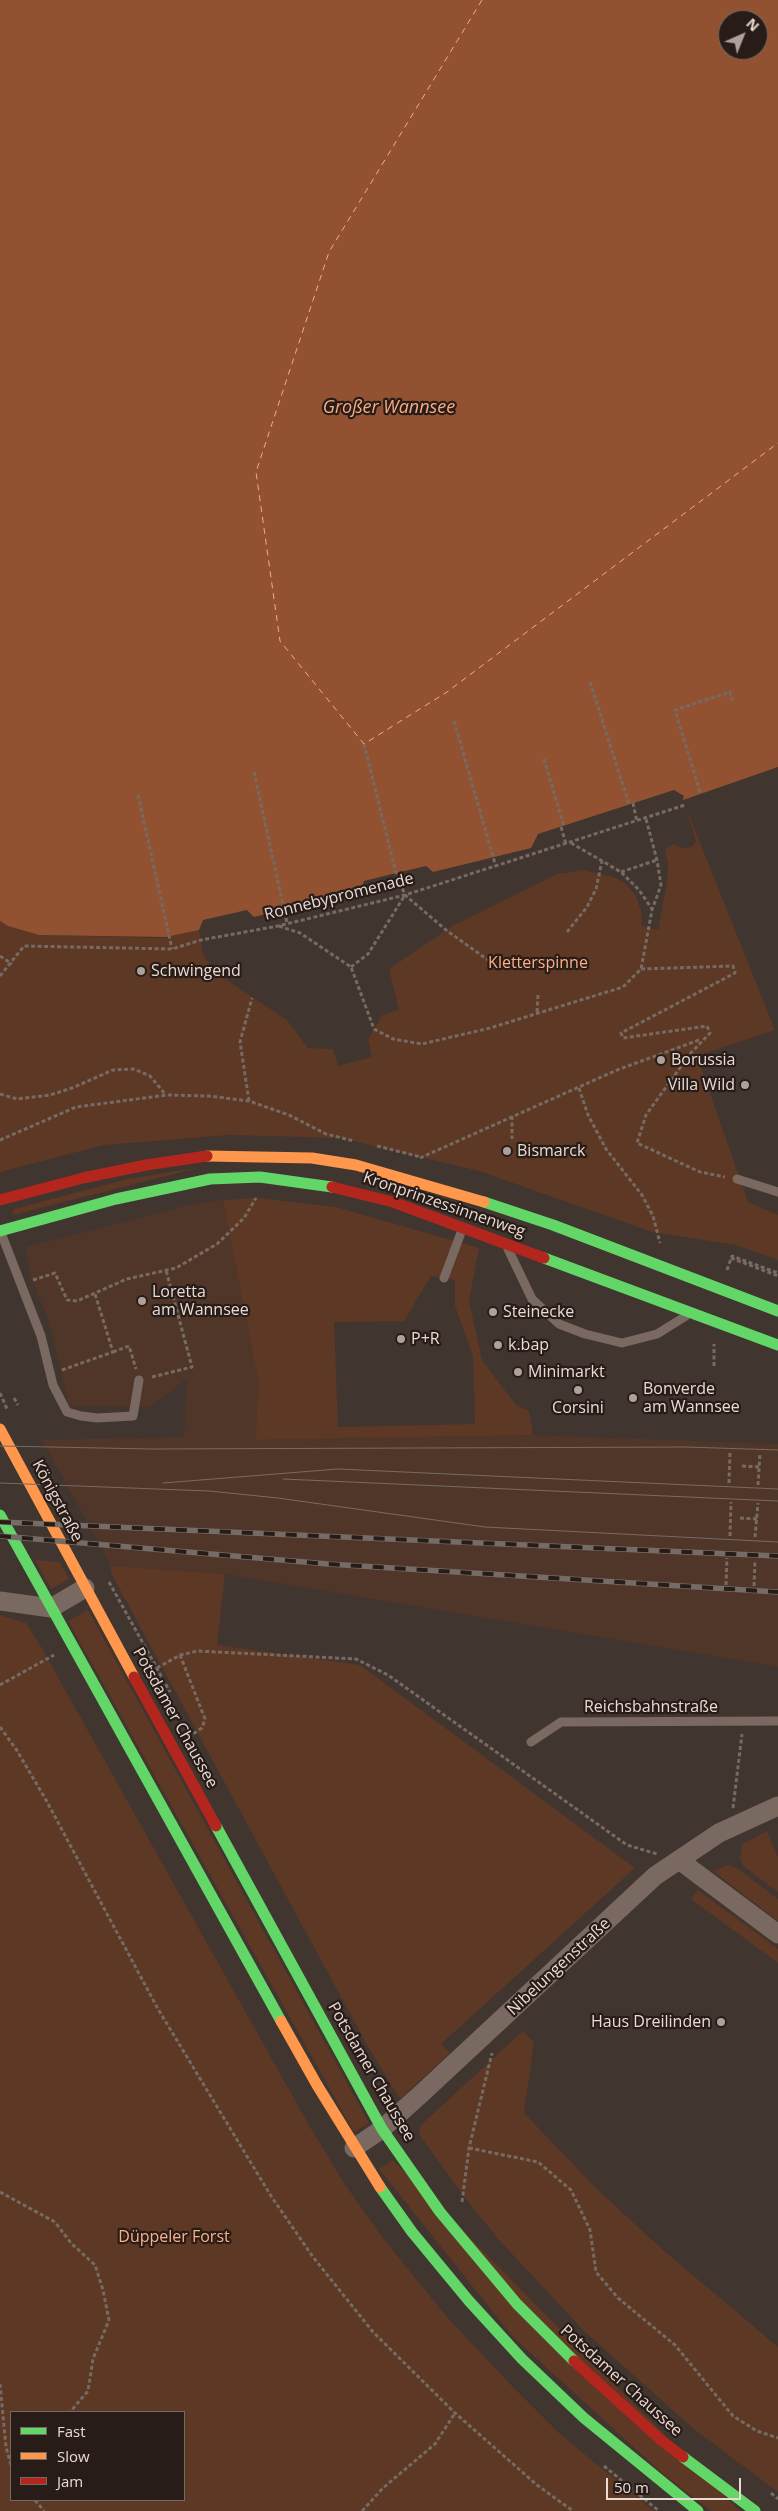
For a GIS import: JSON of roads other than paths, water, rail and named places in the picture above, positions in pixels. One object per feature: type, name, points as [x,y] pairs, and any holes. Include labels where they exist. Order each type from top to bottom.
[{"type":"main road","name":"Kronprinzessinnenweg","points":[[0,1200],[92,1176],[146,1165],[209,1156],[312,1158],[356,1165],[475,1199],[662,1267],[778,1312]]},
{"type":"main road","name":"Kronprinzessinnenweg","points":[[0,1231],[116,1199],[210,1179],[260,1178],[350,1190],[393,1202],[778,1345]]},
{"type":"main road","points":[[463,1228],[475,1199]]},
{"type":"main road","name":"Königstraße","points":[[0,1429],[85,1588]]},
{"type":"main road","points":[[0,1515],[354,2148],[412,2232],[469,2301],[522,2359],[584,2418],[698,2511]]},
{"type":"main road","name":"Potsdamer Chaussee","points":[[85,1588],[382,2129],[440,2212],[494,2279],[541,2329],[614,2400],[661,2440],[755,2511]]},
{"type":"street","points":[[0,1602],[51,1608],[85,1588]]},
{"type":"street","name":"Nibelungenstraße","points":[[354,2148],[382,2129],[655,1876],[719,1833],[778,1806]]},
{"type":"street","points":[[679,1860],[778,1934]]},
{"type":"lane","points":[[737,1179],[759,1184],[778,1192]]},
{"type":"lane","points":[[444,1278],[463,1228]]},
{"type":"lane","points":[[0,1231],[41,1336],[57,1396],[67,1412],[97,1418],[133,1416],[139,1380]]},
{"type":"lane","points":[[506,1244],[512,1262],[532,1299],[559,1324],[585,1334],[622,1343],[657,1334],[692,1313]]},
{"type":"lane","name":"Reichsbahnstraße","points":[[531,1742],[561,1722],[778,1721]]},
{"type":"water","name":"Großer Wannsee","points":[[0,0],[778,0],[778,767],[683,800],[684,796],[674,790],[538,834],[531,848],[433,872],[426,866],[396,873],[364,881],[361,890],[254,917],[247,910],[203,920],[199,930],[166,937],[39,935],[8,926],[0,921]]},
{"type":"tram line","points":[[0,1446],[151,1449],[686,1447],[778,1450]]},
{"type":"tram line","points":[[163,1483],[338,1469],[778,1489]]},
{"type":"tram line","points":[[283,1479],[778,1501]]},
{"type":"tram line","points":[[0,1483],[209,1491],[278,1498],[485,1527],[778,1542]]},
{"type":"railway","points":[[0,1522],[778,1556]]},
{"type":"railway","points":[[0,1536],[328,1564],[778,1592]]},
{"type":"place","name":"Schwingend","points":[[141,971]]},
{"type":"place","name":"Borussia","points":[[661,1060]]},
{"type":"place","name":"Villa Wild","points":[[745,1085]]},
{"type":"place","name":"Bismarck","points":[[507,1151]]},
{"type":"place","name":"Loretta am Wannsee","points":[[142,1301]]},
{"type":"place","name":"Steinecke","points":[[493,1312]]},
{"type":"place","name":"P+R","points":[[401,1339]]},
{"type":"place","name":"k.bap","points":[[498,1345]]},
{"type":"place","name":"Minimarkt","points":[[518,1372]]},
{"type":"place","name":"Corsini","points":[[578,1390]]},
{"type":"place","name":"Bonverde am Wannsee","points":[[633,1398]]},
{"type":"place","name":"Haus Dreilinden","points":[[721,2022]]},
{"type":"park label","name":"Kletterspinne","points":[[538,963]]},
{"type":"park label","name":"Düppeler Forst","points":[[174,2237]]}]
